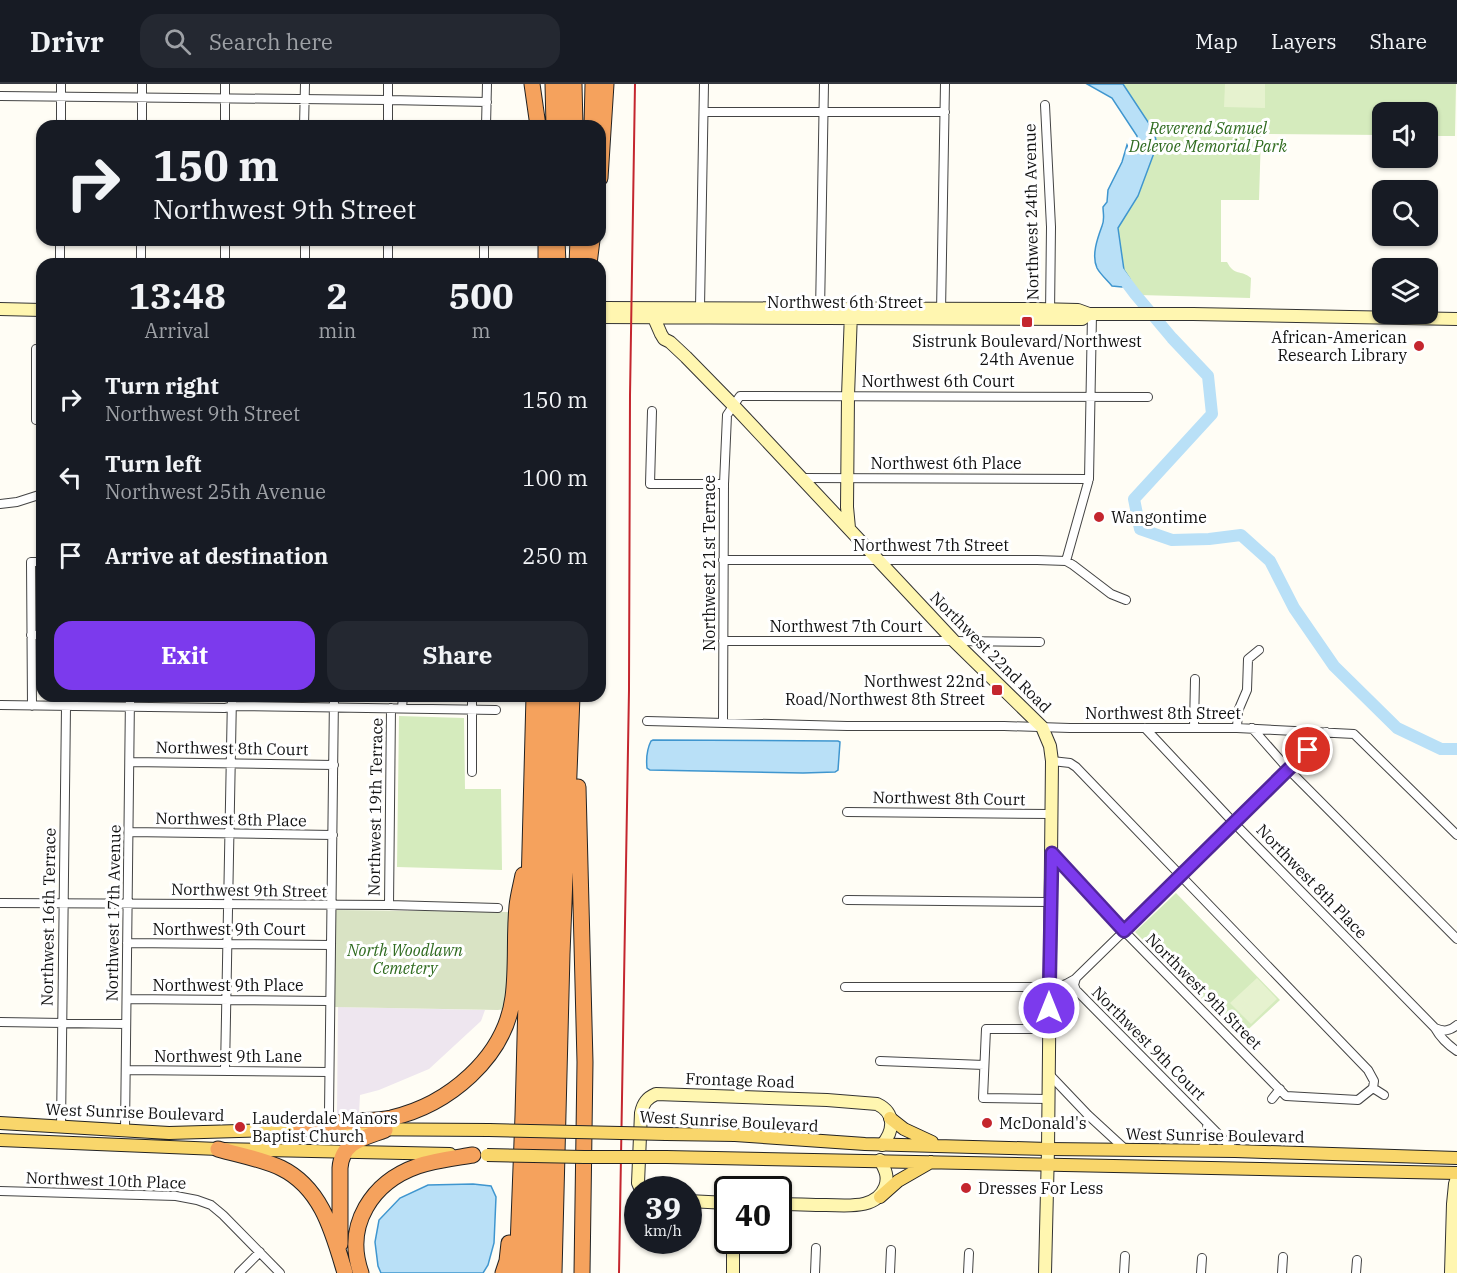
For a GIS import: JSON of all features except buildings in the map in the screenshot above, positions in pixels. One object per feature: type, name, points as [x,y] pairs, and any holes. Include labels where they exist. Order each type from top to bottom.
[{"type":"highway","points":[[532,84],[537,120]]},
{"type":"highway","points":[[541,84],[543,120]]},
{"type":"highway","points":[[553,84],[555,120]]},
{"type":"highway","points":[[564,84],[564,120]]},
{"type":"highway","points":[[574,84],[575,120]]},
{"type":"highway","points":[[581,120],[583,84]]},
{"type":"highway","points":[[592,120],[593,84]]},
{"type":"highway","points":[[604,120],[606,84]]},
{"type":"highway","points":[[517,1273],[534,702]]},
{"type":"highway","points":[[528,1273],[546,702]]},
{"type":"highway","points":[[542,1273],[550,952],[560,702]]},
{"type":"highway","points":[[554,1273],[562,944],[573,702]]},
{"type":"highway","points":[[572,719],[578,781],[585,1039],[582,1273]]},
{"type":"highway","points":[[301,1129],[344,1122],[384,1119],[408,1113],[434,1102],[454,1089],[484,1061],[502,1032],[512,1004],[515,981],[517,904],[531,843]]},
{"type":"highway","points":[[502,1273],[508,1255],[512,1172],[523,1115]]},
{"type":"highway","points":[[343,1268],[340,1168],[344,1151],[360,1140],[385,1130]]},
{"type":"highway","points":[[218,1149],[273,1165],[300,1181],[326,1216],[343,1268]]},
{"type":"highway","points":[[361,1273],[356,1254],[357,1231],[365,1208],[378,1190],[397,1176],[417,1167],[480,1155]]},
{"type":"main road","points":[[890,1118],[904,1130],[941,1146]]},
{"type":"main road","name":"West Sunrise Boulevard","points":[[0,1124],[169,1133],[301,1129],[584,1131],[735,1136],[882,1145],[1200,1150],[1457,1158]]},
{"type":"main road","name":"West Sunrise Boulevard","points":[[0,1140],[218,1149],[480,1155],[880,1160],[1457,1173]]},
{"type":"main road","points":[[880,1197],[898,1181],[932,1161]]},
{"type":"street","points":[[61,84],[61,120]]},
{"type":"street","points":[[142,84],[142,120]]},
{"type":"street","points":[[225,84],[225,120]]},
{"type":"street","points":[[304,120],[305,84]]},
{"type":"street","points":[[388,84],[388,120]]},
{"type":"street","points":[[486,120],[487,84]]},
{"type":"street","points":[[700,308],[704,84]]},
{"type":"street","points":[[820,313],[824,84]]},
{"type":"street","points":[[941,314],[945,84]]},
{"type":"street","points":[[0,96],[487,102]]},
{"type":"street","name":"Northwest 24th Avenue","points":[[1045,105],[1051,227],[1050,314]]},
{"type":"street","points":[[704,112],[945,112]]},
{"type":"street","points":[[0,305],[36,305]]},
{"type":"street","name":"Northwest 6th Street","points":[[606,308],[700,308],[820,313]]},
{"type":"street","points":[[0,309],[36,310]]},
{"type":"street","name":"Northwest 6th Street","points":[[606,317],[667,318],[820,313],[1050,314],[1078,310],[1090,314],[1457,319]]},
{"type":"street","points":[[843,512],[847,478],[851,313]]},
{"type":"street","points":[[1090,314],[1089,479],[1066,561],[1111,594],[1126,600]]},
{"type":"street","points":[[654,318],[664,339],[670,342],[733,405],[802,478],[843,512]]},
{"type":"street","points":[[667,318],[670,342]]},
{"type":"street","name":"Northwest 6th Court","points":[[733,405],[740,396],[1148,397]]},
{"type":"street","name":"Northwest 21st Terrace","points":[[723,722],[724,484],[727,415],[733,405]]},
{"type":"street","points":[[652,411],[650,484],[724,484]]},
{"type":"street","name":"Northwest 6th Place","points":[[802,478],[1089,479]]},
{"type":"street","points":[[0,504],[36,496]]},
{"type":"street","name":"Northwest 22nd Road","points":[[843,512],[849,528],[954,641],[1042,727],[1050,746],[1052,760]]},
{"type":"street","name":"Northwest 7th Street","points":[[723,560],[1066,561]]},
{"type":"street","points":[[32,706],[31,562],[36,562]]},
{"type":"street","points":[[31,635],[36,635]]},
{"type":"street","name":"Northwest 7th Court","points":[[723,641],[1040,642]]},
{"type":"street","points":[[1237,728],[1238,711],[1247,690],[1248,659],[1259,650]]},
{"type":"street","points":[[1194,727],[1195,679]]},
{"type":"street","name":"Northwest 17th Avenue","points":[[125,1130],[130,702]]},
{"type":"street","points":[[225,1070],[232,702]]},
{"type":"street","points":[[328,1112],[334,702]]},
{"type":"street","name":"Northwest 19th Terrace","points":[[402,702],[402,708]]},
{"type":"street","points":[[472,702],[472,772]]},
{"type":"street","points":[[0,705],[496,710]]},
{"type":"street","name":"Northwest 16th Terrace","points":[[61,1127],[66,707]]},
{"type":"street","name":"Northwest 19th Terrace","points":[[389,905],[391,708]]},
{"type":"street","name":"Northwest 8th Street","points":[[647,722],[847,726],[1194,727],[1354,734],[1457,835]]},
{"type":"street","name":"Northwest 8th Place","points":[[1145,728],[1234,823],[1457,1051]]},
{"type":"street","points":[[1252,728],[1289,770],[1457,939]]},
{"type":"street","points":[[1075,984],[1124,931],[1326,732]]},
{"type":"street","points":[[1045,1273],[1049,1029],[1053,987],[1050,902],[1052,760],[1070,763],[1076,767],[1368,1070],[1374,1081],[1373,1088],[1358,1100],[1283,1093],[1272,1099]]},
{"type":"street","name":"Northwest 8th Court","points":[[130,762],[334,765]]},
{"type":"street","name":"Northwest 8th Court","points":[[846,812],[1051,813]]},
{"type":"street","name":"Northwest 8th Place","points":[[129,832],[333,835]]},
{"type":"street","name":"Northwest 9th Street","points":[[1052,853],[1124,931],[1283,1093]]},
{"type":"street","points":[[847,900],[1050,902]]},
{"type":"street","name":"Northwest 9th Street","points":[[0,903],[389,905],[498,908]]},
{"type":"street","name":"Northwest 9th Court","points":[[128,944],[331,945]]},
{"type":"street","name":"Northwest 9th Court","points":[[845,987],[1053,987],[1075,984],[1235,1151]]},
{"type":"street","name":"Northwest 9th Place","points":[[127,999],[329,1001]]},
{"type":"street","points":[[0,1022],[126,1024]]},
{"type":"street","points":[[1435,1028],[1444,1031],[1457,1025]]},
{"type":"street","points":[[1048,1099],[983,1098],[986,1029],[1049,1029]]},
{"type":"street","points":[[880,1062],[984,1065]]},
{"type":"street","name":"Northwest 9th Lane","points":[[126,1071],[329,1071]]},
{"type":"street","points":[[1048,1073],[1125,1149]]},
{"type":"street","points":[[1373,1088],[1384,1095]]},
{"type":"street","name":"Frontage Road","points":[[638,1176],[641,1113],[643,1104],[649,1097],[656,1094],[877,1104],[883,1107],[890,1118]]},
{"type":"street","points":[[882,1145],[890,1131],[890,1118]]},
{"type":"street","name":"Northwest 9th Court","points":[[1200,1150],[1205,1146],[1208,1132],[1207,1122]]},
{"type":"street","points":[[792,1204],[857,1205],[871,1202],[880,1197],[884,1188],[885,1170],[880,1160]]},
{"type":"street","points":[[1451,1273],[1453,1204],[1457,1178]]},
{"type":"street","name":"Northwest 10th Place","points":[[0,1191],[176,1196],[197,1200],[211,1205],[260,1252]]},
{"type":"street","points":[[815,1273],[816,1248]]},
{"type":"street","points":[[890,1273],[891,1250]]},
{"type":"street","points":[[239,1273],[260,1252],[280,1273]]},
{"type":"street","points":[[968,1273],[969,1253]]},
{"type":"street","points":[[733,1273],[734,1254]]},
{"type":"street","points":[[1124,1273],[1125,1256]]},
{"type":"street","points":[[1282,1257],[1282,1273]]},
{"type":"street","points":[[1202,1258],[1202,1273]]},
{"type":"street","points":[[1356,1273],[1357,1260]]},
{"type":"shaded area","points":[[338,1007],[485,1010],[481,1021],[429,1069],[379,1090],[360,1095],[359,1114],[337,1115]]},
{"type":"green space","name":"Reverend Samuel Delevoe Memorial Park","points":[[1123,84],[1456,84],[1455,136],[1438,136],[1438,102],[1372,102],[1372,135],[1261,134],[1259,200],[1221,200],[1221,262],[1227,262],[1233,270],[1251,278],[1250,298],[1139,295],[1124,270],[1118,228],[1138,196],[1154,131]]},
{"type":"green space","points":[[1225,84],[1265,84],[1265,108],[1224,107]]},
{"type":"green space","points":[[399,716],[464,718],[465,789],[501,789],[502,870],[397,867]]},
{"type":"green space","points":[[1176,893],[1280,1000],[1240,1037],[1135,932]]},
{"type":"green space","name":"North Woodlawn Cemetery","points":[[336,910],[511,912],[505,1009],[334,1007]]},
{"type":"green space","points":[[1257,978],[1277,999],[1251,1024],[1230,1003]]},
{"type":"water","points":[[1087,84],[1123,84],[1154,131],[1157,145],[1138,196],[1118,228],[1124,270],[1130,279],[1122,287],[1112,286],[1100,273],[1095,263],[1095,252],[1108,190],[1122,162],[1127,145],[1131,154],[1135,154],[1137,136],[1112,98]]},
{"type":"water","points":[[653,740],[838,741],[840,742],[838,770],[803,773],[650,770],[647,768],[647,757]]},
{"type":"water","points":[[428,1185],[491,1186],[496,1197],[494,1243],[488,1265],[483,1273],[381,1273],[375,1242],[379,1220],[400,1198]]},
{"type":"waterway","points":[[1117,270],[1172,338],[1208,376],[1212,414],[1134,499],[1140,529],[1172,540],[1241,535],[1270,561],[1294,608],[1334,666],[1397,728],[1441,749],[1457,749]]},
{"type":"railway","points":[[619,1273],[629,690],[630,395],[635,84]]},
{"type":"place","name":"Sistrunk Boulevard/Northwest 24th Avenue","points":[[1027,322]]},
{"type":"place","name":"African-American Research Library","points":[[1419,346]]},
{"type":"place","name":"Wangontime","points":[[1099,517]]},
{"type":"place","name":"Northwest 22nd Road/Northwest 8th Street","points":[[997,690]]},
{"type":"place","name":"McDonald's","points":[[987,1123]]},
{"type":"place","name":"Lauderdale Manors Baptist Church","points":[[240,1127]]},
{"type":"place","name":"Dresses For Less","points":[[966,1188]]},
{"type":"route","points":[[1049,1008],[1052,853],[1124,931],[1308,750]]}]
